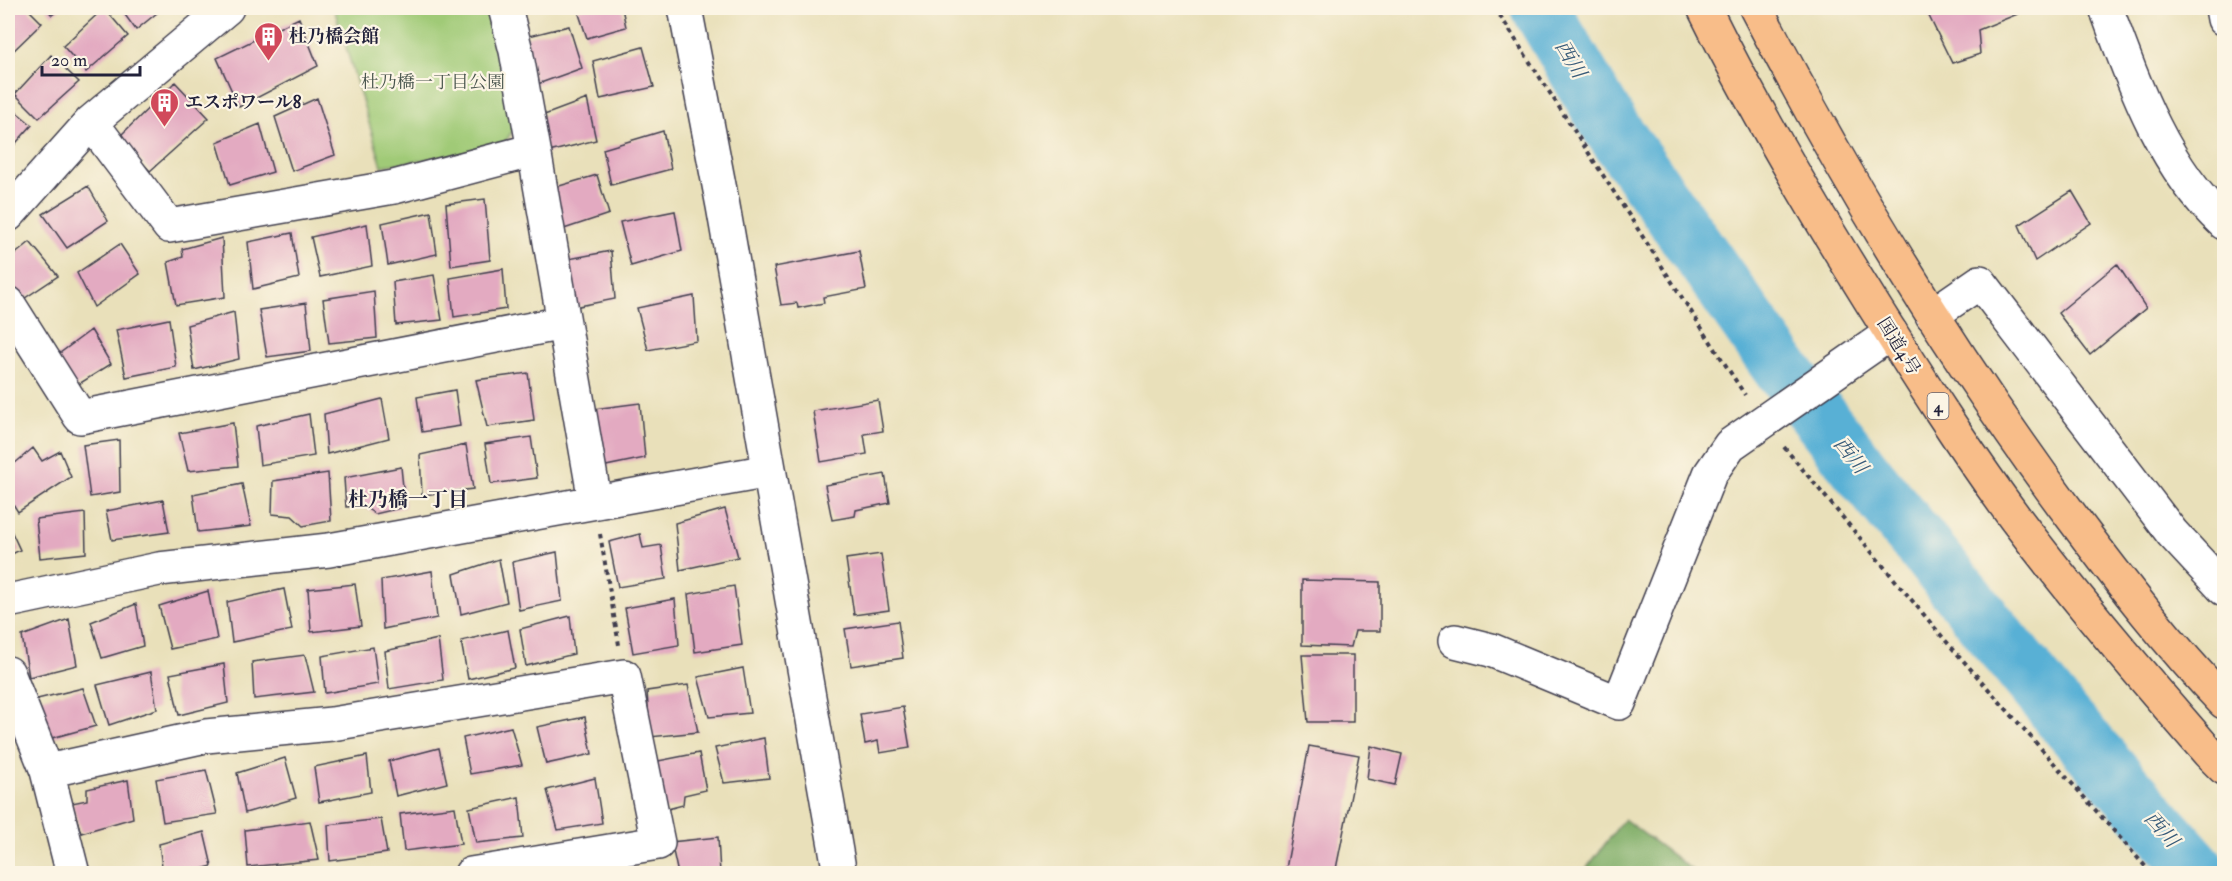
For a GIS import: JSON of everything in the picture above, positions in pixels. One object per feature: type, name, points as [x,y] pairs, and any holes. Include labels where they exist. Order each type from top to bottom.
[{"type":"highway","name":"国道4号","points":[[1704,8],[1735,71],[1780,152],[1936,404],[2015,517],[2108,635],[2208,753],[2224,768]]},
{"type":"highway","points":[[1756,8],[1844,170],[1932,315],[2014,440],[2110,568],[2224,702]]},
{"type":"street","points":[[8,215],[91,122],[227,8]]},
{"type":"street","points":[[505,8],[516,51],[595,501]]},
{"type":"street","points":[[685,8],[723,206],[840,873]]},
{"type":"street","points":[[2106,8],[2124,57],[2152,120],[2179,171],[2224,223]]},
{"type":"street","points":[[2222,8],[2224,19]]},
{"type":"street","points":[[91,122],[169,226],[394,187],[534,150]]},
{"type":"street","points":[[1932,315],[1980,282],[2172,532],[2224,589]]},
{"type":"street","points":[[8,303],[80,417],[563,323]]},
{"type":"street","points":[[1455,641],[1491,650],[1619,703],[1710,474],[1730,445],[1891,333]]},
{"type":"street","points":[[8,602],[159,569],[329,550],[769,471]]},
{"type":"street","points":[[8,673],[47,771],[73,873]]},
{"type":"street","points":[[47,771],[206,736],[332,724],[624,676],[658,843],[471,873]]},
{"type":"path","points":[[1495,8],[1745,395]]},
{"type":"path","points":[[1781,444],[1945,640],[2152,873]]},
{"type":"path","points":[[595,501],[624,676]]},
{"type":"green space","name":"杜乃橋一丁目公園","points":[[334,8],[489,8],[518,123],[501,148],[382,166]]},
{"type":"green space","points":[[1624,819],[1696,873],[1583,873]]},
{"type":"building","points":[[8,8],[27,8],[42,23],[8,56]]},
{"type":"building","points":[[46,8],[61,8],[52,15]]},
{"type":"building","points":[[104,8],[128,36],[86,72],[63,46]]},
{"type":"building","points":[[120,8],[163,8],[136,30]]},
{"type":"building","points":[[577,8],[622,8],[626,27],[587,38]]},
{"type":"building","points":[[1925,8],[2030,9],[1978,30],[1980,54],[1952,63]]},
{"type":"building","name":"杜乃橋会館","points":[[299,18],[318,66],[239,107],[217,58]]},
{"type":"building","points":[[569,26],[582,68],[535,85],[525,37]]},
{"type":"building","points":[[643,47],[654,87],[600,99],[593,61]]},
{"type":"building","points":[[51,55],[79,82],[39,118],[15,94]]},
{"type":"building","name":"エスポワール8","points":[[175,82],[209,118],[150,171],[119,137]]},
{"type":"building","points":[[317,98],[335,155],[292,171],[275,117]]},
{"type":"building","points":[[587,99],[596,140],[545,153],[539,117]]},
{"type":"building","points":[[8,105],[32,125],[8,152]]},
{"type":"building","points":[[260,124],[273,172],[230,185],[217,142]]},
{"type":"building","points":[[663,131],[671,169],[611,185],[603,149]]},
{"type":"building","points":[[597,175],[609,214],[555,232],[549,189]]},
{"type":"building","points":[[88,186],[108,221],[67,248],[43,214]]},
{"type":"building","points":[[2072,191],[2091,223],[2035,261],[2019,225]]},
{"type":"building","points":[[485,199],[490,260],[451,266],[446,204]]},
{"type":"building","points":[[675,211],[682,251],[631,266],[620,222]]},
{"type":"building","points":[[431,212],[437,254],[388,265],[382,223]]},
{"type":"building","points":[[367,224],[372,266],[320,277],[311,237]]},
{"type":"building","points":[[292,233],[299,278],[253,289],[248,242]]},
{"type":"building","points":[[222,238],[225,297],[176,305],[168,262],[183,257],[182,249]]},
{"type":"building","points":[[30,242],[58,276],[19,302],[8,286],[8,260]]},
{"type":"building","points":[[120,244],[140,274],[94,307],[77,273]]},
{"type":"building","points":[[611,251],[615,299],[569,308],[563,260]]},
{"type":"building","points":[[859,251],[866,289],[823,297],[824,303],[798,308],[797,303],[781,305],[774,267]]},
{"type":"building","points":[[2117,264],[2146,308],[2090,355],[2058,313]]},
{"type":"building","points":[[503,269],[506,309],[454,317],[450,278]]},
{"type":"building","points":[[434,275],[442,320],[396,325],[393,282]]},
{"type":"building","points":[[374,291],[377,338],[329,343],[323,299]]},
{"type":"building","points":[[694,296],[697,341],[648,350],[637,308]]},
{"type":"building","points":[[306,303],[311,351],[267,357],[259,310]]},
{"type":"building","points":[[234,312],[239,359],[194,370],[187,325]]},
{"type":"building","points":[[169,319],[176,367],[126,377],[116,330]]},
{"type":"building","points":[[91,330],[111,364],[71,389],[52,359]]},
{"type":"building","points":[[528,373],[534,420],[487,427],[476,380]]},
{"type":"building","points":[[455,390],[460,426],[422,432],[417,397]]},
{"type":"building","points":[[382,399],[389,438],[327,454],[324,414]]},
{"type":"building","points":[[878,400],[883,431],[864,434],[867,454],[821,462],[813,411]]},
{"type":"building","points":[[640,403],[645,458],[601,467],[586,410]]},
{"type":"building","points":[[309,414],[314,456],[260,465],[256,426]]},
{"type":"building","points":[[233,423],[238,466],[188,471],[179,433]]},
{"type":"building","points":[[531,437],[537,478],[491,484],[485,444]]},
{"type":"building","points":[[119,440],[120,492],[90,497],[83,445]]},
{"type":"building","points":[[466,445],[473,489],[422,495],[420,455]]},
{"type":"building","points":[[33,448],[42,461],[60,451],[71,477],[18,512],[8,496],[8,469]]},
{"type":"building","points":[[401,467],[405,507],[375,514],[363,506],[346,507],[344,478]]},
{"type":"building","points":[[328,473],[331,521],[303,526],[292,516],[272,514],[273,481]]},
{"type":"building","points":[[885,474],[890,503],[856,510],[855,516],[832,520],[825,485]]},
{"type":"building","points":[[242,484],[251,526],[198,532],[193,494]]},
{"type":"building","points":[[163,500],[169,532],[112,540],[106,511]]},
{"type":"building","points":[[725,509],[738,557],[680,570],[675,523]]},
{"type":"building","points":[[85,513],[86,553],[40,558],[36,519]]},
{"type":"building","points":[[8,524],[20,550],[8,556]]},
{"type":"building","points":[[640,534],[643,548],[661,545],[666,579],[618,587],[609,542]]},
{"type":"building","points":[[557,552],[562,601],[519,610],[512,562]]},
{"type":"building","points":[[881,554],[889,610],[854,615],[846,559]]},
{"type":"building","points":[[499,559],[507,602],[461,614],[454,574]]},
{"type":"building","points":[[432,571],[437,618],[383,629],[381,580]]},
{"type":"building","points":[[1302,580],[1380,582],[1380,631],[1355,631],[1351,647],[1302,645]]},
{"type":"building","points":[[355,584],[361,626],[311,632],[308,589]]},
{"type":"building","points":[[734,586],[742,645],[695,652],[688,594]]},
{"type":"building","points":[[284,589],[292,630],[232,642],[227,602]]},
{"type":"building","points":[[208,591],[217,639],[170,649],[159,606]]},
{"type":"building","points":[[675,599],[679,645],[633,653],[625,608]]},
{"type":"building","points":[[136,604],[143,646],[102,658],[91,622]]},
{"type":"building","points":[[570,616],[574,654],[526,666],[520,629]]},
{"type":"building","points":[[69,619],[77,665],[29,677],[22,636]]},
{"type":"building","points":[[898,621],[903,658],[851,666],[845,629]]},
{"type":"building","points":[[508,630],[515,668],[468,679],[461,641]]},
{"type":"building","points":[[438,639],[443,680],[389,689],[385,651]]},
{"type":"building","points":[[373,647],[378,684],[325,693],[322,656]]},
{"type":"building","points":[[305,655],[314,692],[254,699],[252,662]]},
{"type":"building","points":[[1302,655],[1353,655],[1353,722],[1308,722]]},
{"type":"building","points":[[224,664],[228,703],[179,715],[170,674]]},
{"type":"building","points":[[743,668],[750,713],[709,717],[698,677]]},
{"type":"building","points":[[151,672],[157,709],[109,725],[97,685]]},
{"type":"building","points":[[688,685],[698,732],[650,737],[647,691]]},
{"type":"building","points":[[83,688],[96,726],[48,739],[33,700]]},
{"type":"building","points":[[903,707],[910,748],[880,753],[878,741],[865,744],[860,714]]},
{"type":"building","points":[[585,717],[592,754],[546,764],[537,727]]},
{"type":"building","points":[[511,727],[522,765],[470,774],[463,738]]},
{"type":"building","points":[[764,738],[769,778],[724,783],[715,748]]},
{"type":"building","points":[[1309,746],[1359,755],[1335,874],[1285,874]]},
{"type":"building","points":[[1371,746],[1402,754],[1395,785],[1367,779]]},
{"type":"building","points":[[439,748],[447,783],[396,796],[389,761]]},
{"type":"building","points":[[699,753],[706,790],[684,795],[683,805],[664,810],[653,762]]},
{"type":"building","points":[[367,756],[371,792],[319,802],[314,767]]},
{"type":"building","points":[[285,758],[296,798],[245,813],[237,773]]},
{"type":"building","points":[[206,770],[217,814],[163,822],[156,779]]},
{"type":"building","points":[[595,778],[602,823],[558,830],[547,790]]},
{"type":"building","points":[[128,780],[133,818],[81,833],[72,803],[87,800],[87,789]]},
{"type":"building","points":[[519,797],[523,838],[476,843],[469,808]]},
{"type":"building","points":[[455,807],[461,844],[404,851],[400,814]]},
{"type":"building","points":[[381,819],[387,853],[330,861],[328,825]]},
{"type":"building","points":[[310,821],[319,860],[248,867],[245,830]]},
{"type":"building","points":[[204,832],[212,866],[184,874],[163,874],[159,844]]},
{"type":"building","points":[[718,837],[720,874],[678,874],[671,842]]},
{"type":"waterway","name":"西川","points":[[1540,8],[1610,126],[1781,368],[1868,479],[2065,720],[2201,874]]},
{"type":"place","name":"杜乃橋会館","points":[[268,62]]},
{"type":"place","name":"エスポワール8","points":[[164,128]]},
{"type":"district","name":"杜乃橋一丁目","points":[[408,499]]}]
